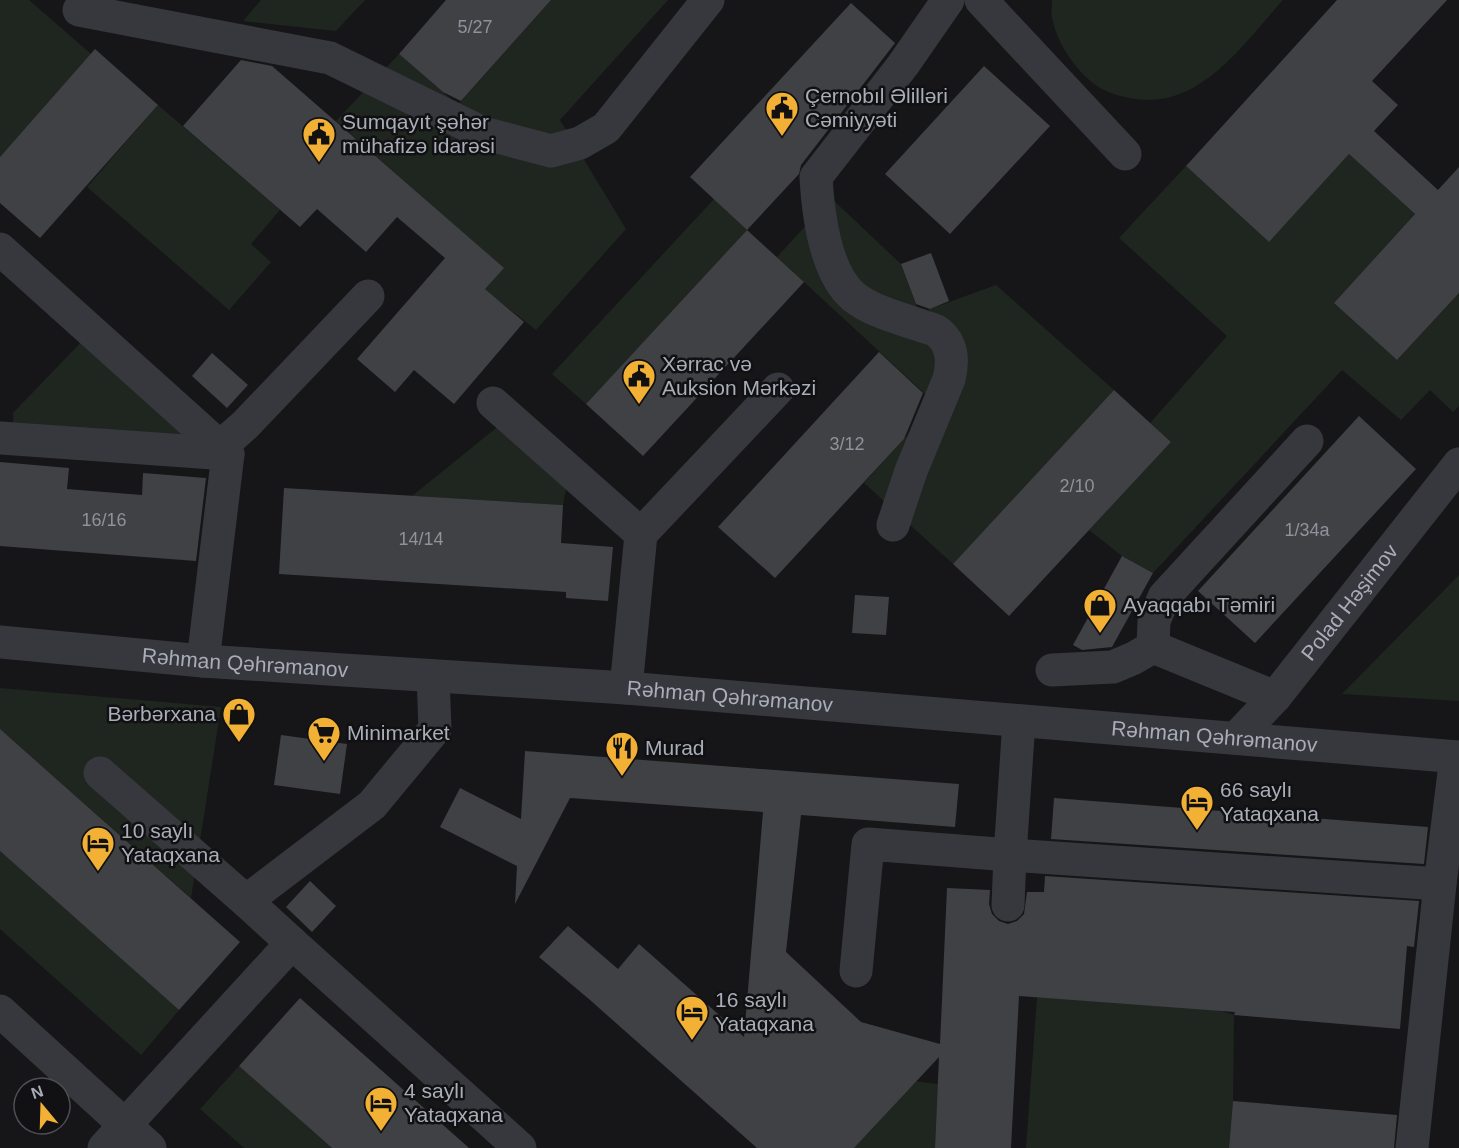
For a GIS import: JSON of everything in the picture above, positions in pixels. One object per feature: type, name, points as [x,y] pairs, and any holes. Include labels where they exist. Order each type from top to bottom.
[{"type":"street","points":[[78,3],[330,58],[483,133],[551,151],[580,143],[606,128],[708,0]]},
{"type":"street","points":[[893,525],[911,471],[953,364],[949,349],[938,332],[872,308],[854,296],[839,279],[820,226],[816,177],[903,65],[948,0]]},
{"type":"street","points":[[981,0],[1125,154]]},
{"type":"street","points":[[0,249],[224,451]]},
{"type":"street","points":[[203,661],[224,451],[245,425],[368,296]]},
{"type":"street","points":[[626,688],[641,534],[778,389]]},
{"type":"street","points":[[493,403],[641,534]]},
{"type":"street","points":[[0,438],[224,451]]},
{"type":"street","points":[[1153,647],[1154,621],[1164,597],[1306,441]]},
{"type":"street","name":"Polad Həşimov","points":[[1236,738],[1275,697],[1459,464]]},
{"type":"street","name":"Rəhman Qəhrəmanov","points":[[0,642],[203,661],[626,688],[1458,757]]},
{"type":"street","points":[[1052,670],[1113,667],[1153,647]]},
{"type":"street","points":[[1153,647],[1275,697]]},
{"type":"street","points":[[246,901],[372,806],[435,729],[433,676]]},
{"type":"street","points":[[1008,905],[1019,721]]},
{"type":"street","points":[[1412,1148],[1440,884],[1458,757]]},
{"type":"street","points":[[100,773],[520,1148]]},
{"type":"street","points":[[856,971],[868,844],[1440,884]]},
{"type":"street","points":[[115,1137],[292,943]]},
{"type":"street","points":[[0,1011],[115,1137],[150,1148]]},
{"type":"shaded area","points":[[0,0],[29,0],[91,54],[0,157]]},
{"type":"shaded area","points":[[261,0],[365,0],[336,31],[243,21]]},
{"type":"shaded area","points":[[551,0],[668,0],[560,120],[626,229],[536,330],[484,289],[503,268],[336,121],[399,54],[458,105]]},
{"type":"shaded area","points":[[1052,0],[1283,0],[1252,36],[1217,71],[1198,85],[1177,95],[1155,100],[1130,98],[1106,91],[1086,77],[1070,58],[1057,34],[1052,16]]},
{"type":"shaded area","points":[[158,105],[280,210],[251,244],[271,262],[229,310],[87,187]]},
{"type":"shaded area","points":[[1349,154],[1415,214],[1334,303],[1397,360],[1459,293],[1459,406],[1453,412],[1430,390],[1401,420],[1342,370],[1153,573],[1122,556],[1089,530],[1171,442],[1150,423],[1227,336],[1119,238],[1186,166],[1269,242]]},
{"type":"shaded area","points":[[831,198],[901,264],[919,313],[996,285],[1114,390],[953,564],[864,483],[936,404],[777,257]]},
{"type":"shaded area","points":[[714,199],[747,230],[586,404],[552,374]]},
{"type":"shaded area","points":[[87,336],[208,448],[14,433],[13,413]]},
{"type":"shaded area","points":[[501,424],[567,484],[563,505],[412,496]]},
{"type":"shaded area","points":[[1459,575],[1459,701],[1342,694]]},
{"type":"shaded area","points":[[0,688],[221,707],[191,898],[9,737],[0,746]]},
{"type":"shaded area","points":[[0,851],[179,1010],[141,1055],[0,929]]},
{"type":"shaded area","points":[[1037,997],[1218,1010],[1234,1015],[1233,1101],[1229,1148],[1026,1148]]},
{"type":"shaded area","points":[[239,1066],[332,1148],[244,1148],[200,1109]]},
{"type":"shaded area","points":[[906,1080],[938,1084],[935,1148],[854,1148],[883,1117],[862,1097]]},
{"type":"building","points":[[446,0],[551,0],[461,101],[443,92],[399,54]]},
{"type":"building","points":[[1337,0],[1447,0],[1372,81],[1398,105],[1374,131],[1438,190],[1459,167],[1459,293],[1397,360],[1334,303],[1415,214],[1349,154],[1269,242],[1186,166]]},
{"type":"building","points":[[851,3],[895,43],[801,165],[799,174],[747,230],[690,177]]},
{"type":"building","points":[[95,49],[158,105],[40,238],[0,203],[0,157]]},
{"type":"building","points":[[241,60],[272,66],[504,268],[485,289],[524,322],[454,404],[414,370],[395,392],[357,359],[445,258],[397,217],[366,252],[317,209],[300,227],[183,126]]},
{"type":"building","points":[[984,66],[1050,126],[950,234],[885,174]]},
{"type":"building","points":[[747,230],[804,282],[643,456],[586,404]]},
{"type":"building","points":[[931,253],[949,301],[930,309],[916,304],[901,264]]},
{"type":"building","points":[[879,352],[923,393],[904,439],[775,578],[718,527]]},
{"type":"building","points":[[212,353],[248,385],[227,408],[192,376]]},
{"type":"building","points":[[1114,390],[1171,442],[1009,616],[953,564]]},
{"type":"building","points":[[1359,416],[1416,469],[1255,643],[1198,591]]},
{"type":"building","points":[[0,462],[69,468],[67,489],[142,495],[143,473],[206,478],[196,561],[0,546]]},
{"type":"building","points":[[284,488],[563,505],[561,543],[613,547],[608,601],[566,598],[566,592],[279,574]]},
{"type":"building","points":[[1122,556],[1153,573],[1112,647],[1082,650],[1073,645]]},
{"type":"building","points":[[855,595],[889,597],[886,635],[852,633]]},
{"type":"building","points":[[0,729],[240,942],[179,1010],[0,851]]},
{"type":"building","points":[[281,735],[347,744],[340,794],[274,785]]},
{"type":"building","points":[[525,751],[959,784],[955,827],[801,815],[786,952],[861,1022],[940,1044],[947,888],[990,890],[989,904],[992,914],[999,921],[1008,924],[1017,921],[1024,914],[1027,892],[1044,892],[1045,876],[1419,901],[1414,947],[1407,946],[1400,1029],[1234,1015],[1235,1012],[1019,996],[1011,1148],[935,1148],[939,1057],[854,1148],[757,1148],[539,957],[568,926],[618,969],[639,944],[744,1037],[763,812],[570,798],[515,904],[517,866],[440,827],[460,788],[521,819]]},
{"type":"building","points":[[1054,798],[1428,827],[1424,864],[1051,839]]},
{"type":"building","points":[[310,881],[336,906],[312,932],[286,907]]},
{"type":"building","points":[[300,998],[469,1148],[332,1148],[239,1066]]},
{"type":"building","points":[[1233,1101],[1397,1115],[1394,1148],[1229,1148]]},
{"type":"place","name":"Çernobıl Əlilləri Cəmiyyəti","points":[[782,137]]},
{"type":"place","name":"Sumqayıt şəhər mühafizə idarəsi","points":[[319,163]]},
{"type":"place","name":"Xərrac və Auksion Mərkəzi","points":[[639,405]]},
{"type":"place","name":"Ayaqqabı Təmiri","points":[[1100,634]]},
{"type":"place","name":"Bərbərxana","points":[[239,743]]},
{"type":"place","name":"Minimarket","points":[[324,762]]},
{"type":"place","name":"Murad","points":[[622,777]]},
{"type":"place","name":"66 saylı Yataqxana","points":[[1197,831]]},
{"type":"place","name":"10 saylı Yataqxana","points":[[98,872]]},
{"type":"place","name":"16 saylı Yataqxana","points":[[692,1041]]},
{"type":"place","name":"4 saylı Yataqxana","points":[[381,1132]]}]
